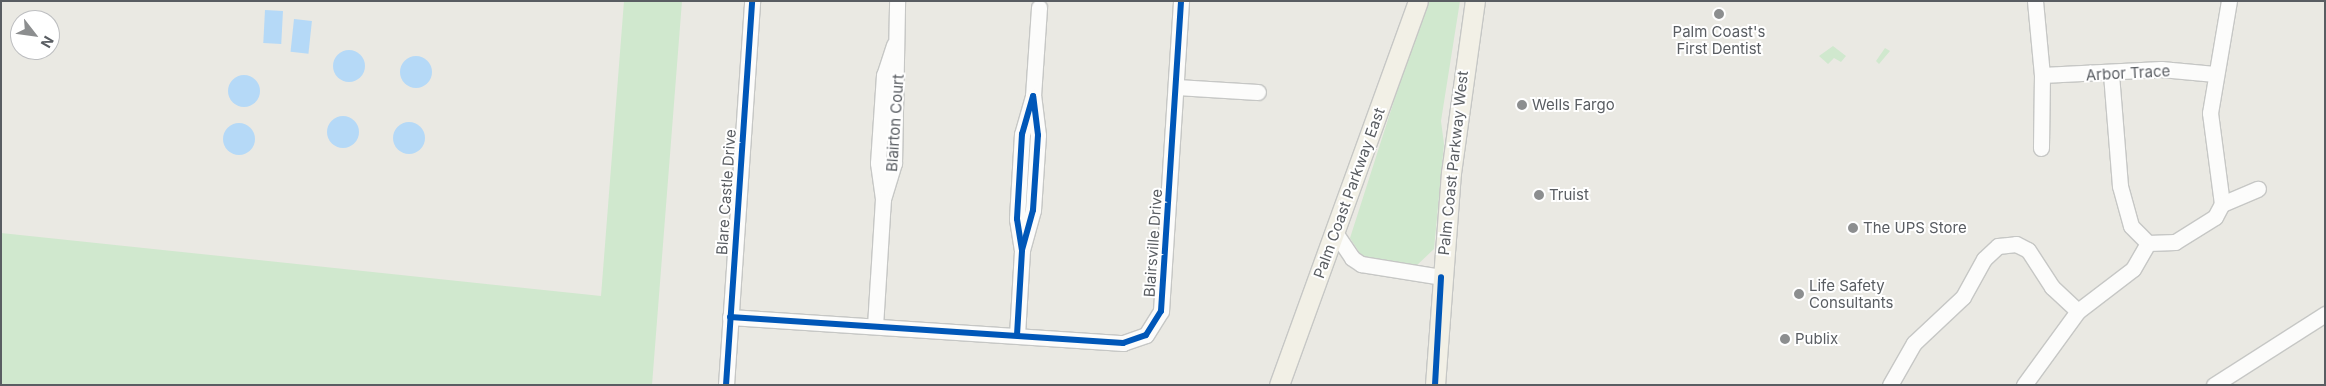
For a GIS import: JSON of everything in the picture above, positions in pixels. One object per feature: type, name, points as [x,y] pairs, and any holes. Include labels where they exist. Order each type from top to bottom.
[{"type":"main road","name":"Palm Coast Parkway East","points":[[1279,385],[1418,1]]},
{"type":"main road","name":"Palm Coast Parkway West","points":[[1435,385],[1441,277],[1460,98],[1475,1]]},
{"type":"street","name":"Blare Castle Drive","points":[[726,385],[752,1]]},
{"type":"street","name":"Blairton Court","points":[[875,326],[883,199],[879,143],[884,75],[894,46],[897,1]]},
{"type":"street","name":"Blairsville Drive","points":[[730,316],[1123,343],[1138,340],[1153,328],[1161,311],[1181,1]]},
{"type":"street","points":[[2035,1],[2042,75],[2041,148]]},
{"type":"street","points":[[2111,74],[2120,186],[2133,230],[2148,243],[2175,242],[2215,218],[2222,204],[2211,137],[2214,74],[2229,1]]},
{"type":"street","points":[[1017,335],[1022,250],[1033,210],[1038,126],[1033,96],[1039,7]]},
{"type":"street","name":"Arbor Trace","points":[[2042,75],[2111,74],[2146,69],[2214,74]]},
{"type":"street","points":[[1176,87],[1258,92]]},
{"type":"street","points":[[2222,204],[2258,189]]},
{"type":"street","points":[[1334,231],[1352,258],[1361,264],[1441,277]]},
{"type":"street","points":[[2024,385],[2078,311],[2134,269],[2148,243]]},
{"type":"street","points":[[1890,385],[1914,343],[1963,297],[1984,259],[1998,246],[2016,244],[2028,250],[2052,287],[2078,311]]},
{"type":"street","points":[[2214,385],[2325,314]]},
{"type":"green space","points":[[624,1],[682,1],[652,385],[1,385],[1,233],[601,296]]},
{"type":"green space","points":[[1426,1],[1460,1],[1441,121],[1444,144],[1434,249],[1415,267],[1363,258],[1350,238]]},
{"type":"green space","points":[[1833,46],[1846,56],[1841,62],[1834,58],[1828,64],[1819,56]]},
{"type":"green space","points":[[1885,48],[1890,51],[1879,64],[1876,61]]},
{"type":"water","points":[[265,10],[283,11],[281,44],[263,43]]},
{"type":"water","points":[[294,19],[312,21],[308,54],[291,52]]},
{"type":"water","points":[[349,50],[361,54],[365,66],[361,78],[349,82],[337,78],[333,66],[337,54]]},
{"type":"water","points":[[416,56],[428,60],[432,72],[428,84],[416,88],[404,84],[400,72],[404,60]]},
{"type":"water","points":[[244,75],[256,79],[260,91],[256,103],[244,107],[232,103],[228,91],[232,79]]},
{"type":"water","points":[[343,116],[355,120],[359,132],[355,144],[343,148],[331,144],[327,132],[331,120]]},
{"type":"water","points":[[409,122],[421,126],[425,138],[421,150],[409,154],[397,150],[393,138],[397,126]]},
{"type":"water","points":[[239,123],[251,127],[255,139],[251,151],[239,155],[227,151],[223,139],[227,127]]},
{"type":"cycle path","points":[[726,385],[752,1]]},
{"type":"cycle path","points":[[730,317],[1123,343],[1146,335],[1161,311],[1181,1]]},
{"type":"cycle path","points":[[1017,335],[1022,250],[1033,210],[1038,135],[1033,96],[1022,134],[1017,219],[1022,250]]},
{"type":"cycle path","points":[[1435,385],[1441,277]]},
{"type":"place","name":"Palm Coast's First Dentist","points":[[1719,14]]},
{"type":"place","name":"Wells Fargo","points":[[1522,105]]},
{"type":"place","name":"Truist","points":[[1539,195]]},
{"type":"place","name":"The UPS Store","points":[[1853,228]]},
{"type":"place","name":"Life Safety Consultants","points":[[1799,294]]},
{"type":"place","name":"Publix","points":[[1785,339]]}]
